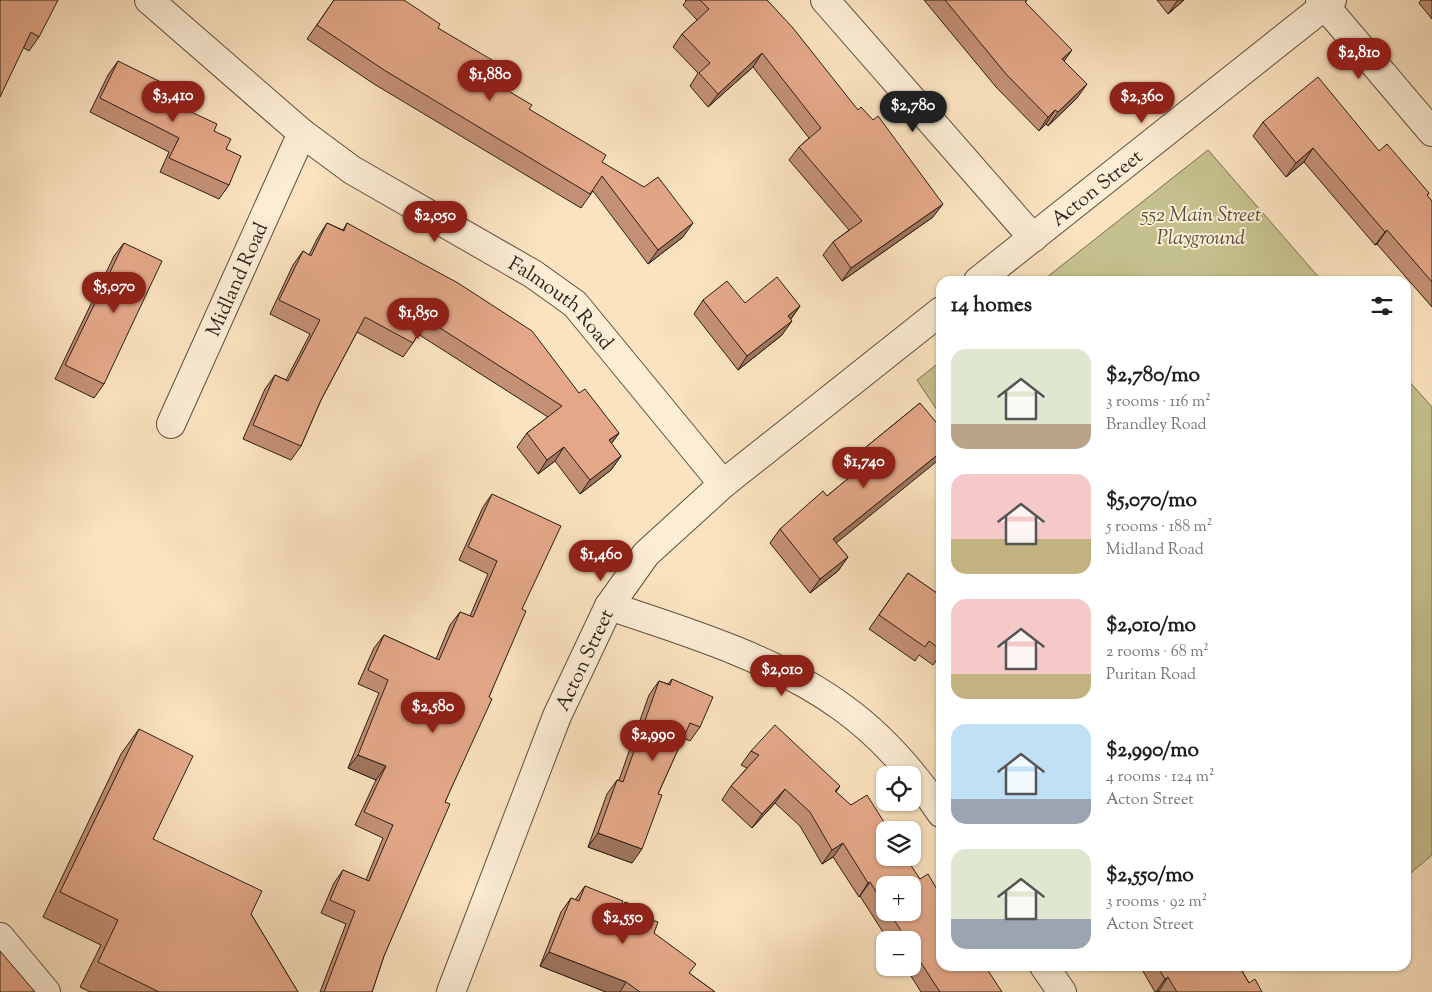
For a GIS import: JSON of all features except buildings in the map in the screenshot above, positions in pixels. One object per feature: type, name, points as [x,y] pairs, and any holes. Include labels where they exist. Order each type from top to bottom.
[{"type":"street","name":"Falmouth Road","points":[[150,0],[302,133],[352,170],[532,274],[574,304],[723,484]]},
{"type":"street","points":[[825,0],[1033,238]]},
{"type":"street","points":[[1326,2],[1432,132]]},
{"type":"street","name":"Acton Street","points":[[984,276],[1326,2]]},
{"type":"street","name":"Midland Road","points":[[171,424],[302,133]]},
{"type":"street","name":"Acton Street","points":[[451,992],[557,716],[609,606],[646,554],[723,484],[936,315]]},
{"type":"street","points":[[609,606],[684,631],[760,662],[843,707],[876,735],[905,764],[936,806]]},
{"type":"street","points":[[0,937],[46,992]]},
{"type":"street","points":[[1047,971],[1062,992]]},
{"type":"green space","name":"552 Main Street Playground","points":[[1208,150],[1318,276],[1048,276]]},
{"type":"green space","points":[[936,365],[936,408],[917,380]]},
{"type":"green space","points":[[1411,384],[1432,407],[1432,855],[1411,873]]}]
